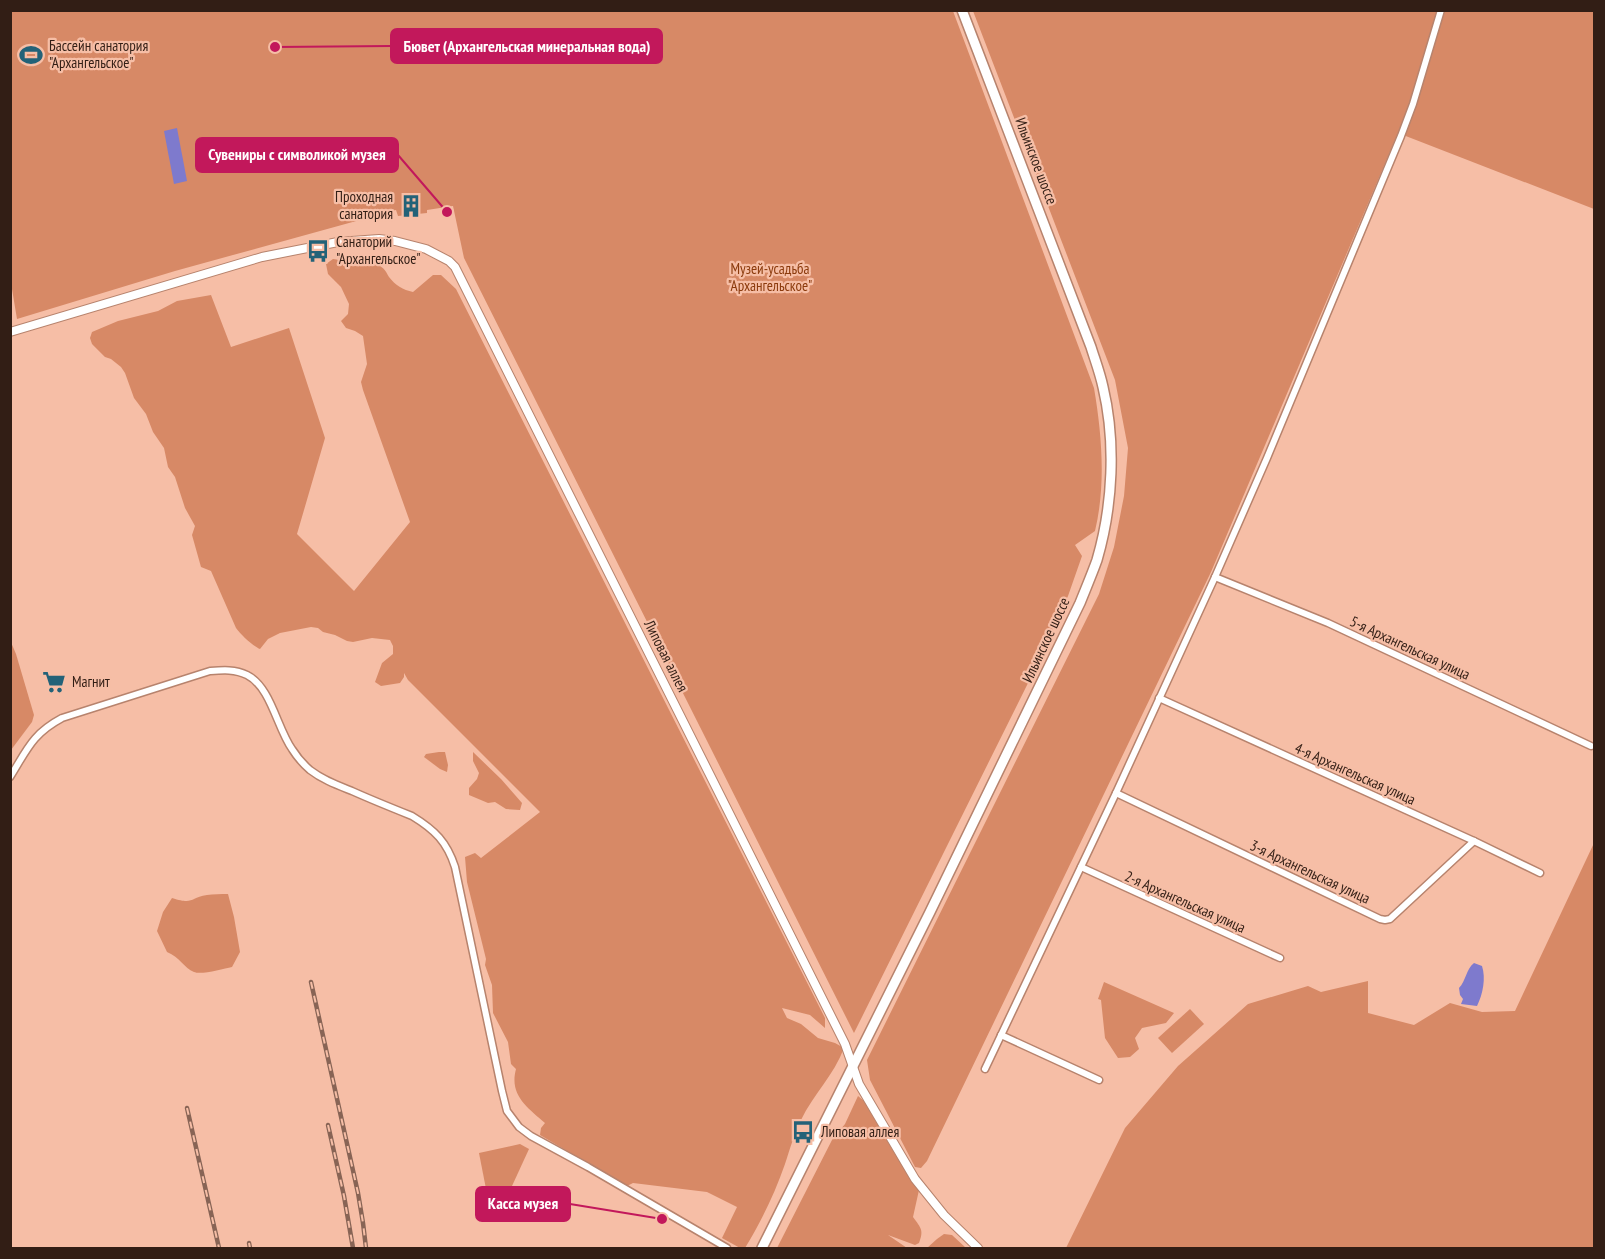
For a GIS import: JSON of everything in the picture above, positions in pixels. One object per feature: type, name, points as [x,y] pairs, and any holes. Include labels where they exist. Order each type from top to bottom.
[{"type":"main road","name":"Ильинское шоссе","points":[[762,1248],[935,902],[1080,603],[1097,560],[1106,520],[1111,453],[1109,417],[1103,385],[1091,347],[962,10]]},
{"type":"street","points":[[985,1069],[1116,793],[1267,458],[1401,136],[1441,10]]},
{"type":"street","name":"Липовая аллея","points":[[10,332],[262,257],[338,242],[379,239],[426,249],[449,261],[525,406],[845,1044],[859,1084],[915,1179],[944,1215],[978,1248]]},
{"type":"street","name":"5-я Архангельская улица","points":[[1215,577],[1328,623],[1591,746]]},
{"type":"street","points":[[10,777],[38,734],[62,718],[210,671],[224,669],[248,675],[259,684],[291,748],[312,771],[326,780],[425,824],[449,850],[455,867],[507,1111],[519,1127],[538,1141],[588,1167],[727,1248]]},
{"type":"street","name":"4-я Архангельская улица","points":[[1159,698],[1540,873]]},
{"type":"street","name":"3-я Архангельская улица","points":[[1116,793],[1385,920],[1390,919],[1474,841]]},
{"type":"street","name":"2-я Архангельская улица","points":[[1081,867],[1280,958]]},
{"type":"street","points":[[1001,1035],[1099,1080]]},
{"type":"green space","name":"Музей-усадьба \"Архангельское\"","points":[[10,11],[953,11],[1094,388],[1101,442],[1101,496],[1095,531],[1075,545],[1082,556],[1068,596],[1032,675],[854,1033],[464,258],[453,206],[427,210],[427,213],[398,216],[396,210],[175,271],[17,319],[10,277]]},
{"type":"green space","points":[[973,11],[1594,11],[1594,209],[1398,133],[1211,572],[927,1161],[921,1168],[915,1167],[870,1080],[867,1060],[1099,594],[1114,547],[1124,496],[1128,448],[1115,380]]},
{"type":"green space","points":[[333,259],[356,266],[380,266],[394,282],[413,292],[433,275],[441,275],[456,289],[825,1018],[825,1028],[810,1015],[782,1008],[787,1018],[801,1024],[818,1038],[844,1048],[835,1067],[801,1120],[772,1196],[745,1248],[740,1248],[722,1238],[737,1207],[707,1192],[633,1183],[627,1186],[540,1135],[545,1123],[526,1106],[517,1093],[514,1078],[516,1069],[511,1064],[508,1042],[493,1013],[492,985],[485,965],[486,959],[467,882],[465,857],[475,853],[481,858],[540,812],[408,680],[404,673],[400,683],[381,686],[375,682],[382,663],[393,654],[390,640],[372,638],[353,642],[311,627],[280,633],[268,639],[260,649],[241,634],[236,628],[211,571],[201,567],[192,535],[195,526],[185,508],[175,477],[168,467],[164,448],[153,432],[146,414],[134,398],[121,367],[105,357],[92,344],[90,338],[92,332],[118,321],[158,311],[177,301],[211,295],[231,347],[289,328],[325,438],[297,534],[354,591],[410,522],[363,390],[361,382],[367,364],[363,336],[346,328],[341,321],[348,314],[349,304],[341,287],[328,274],[326,264]]},
{"type":"green space","points":[[10,640],[34,715],[32,722],[11,750]]},
{"type":"green space","points":[[445,752],[447,772],[424,757],[426,754]]},
{"type":"green space","points":[[473,752],[522,803],[520,810],[506,809],[495,802],[488,803],[469,795],[469,788],[479,773],[473,761]]},
{"type":"green space","points":[[1594,843],[1594,1248],[1066,1248],[1125,1128],[1178,1066],[1248,1004],[1308,986],[1321,992],[1368,981],[1368,1013],[1414,1025],[1450,1003],[1482,1012],[1515,1011]]},
{"type":"green space","points":[[228,894],[240,952],[232,967],[194,972],[167,952],[157,931],[163,912],[172,898],[188,901],[201,896]]},
{"type":"green space","points":[[1104,982],[1174,1013],[1166,1023],[1142,1028],[1135,1038],[1139,1049],[1130,1057],[1118,1058],[1105,1038],[1101,1000],[1098,999]]},
{"type":"green space","points":[[1190,1009],[1204,1024],[1172,1053],[1158,1038]]},
{"type":"green space","points":[[858,1096],[864,1101],[919,1190],[913,1217],[921,1229],[919,1243],[915,1245],[888,1235],[907,1248],[777,1248],[832,1140],[845,1124]]},
{"type":"green space","points":[[520,1144],[529,1149],[512,1186],[506,1190],[487,1194],[479,1153]]},
{"type":"green space","points":[[944,1234],[952,1235],[966,1248],[927,1248]]},
{"type":"shaded area","points":[[177,128],[187,181],[174,184],[164,131]]},
{"type":"shaded area","points":[[1474,963],[1482,966],[1484,976],[1477,1006],[1461,1004],[1463,999],[1459,988]]},
{"type":"railway","points":[[311,982],[358,1193],[366,1248]]},
{"type":"railway","points":[[187,1108],[219,1248]]},
{"type":"railway","points":[[328,1125],[353,1248]]},
{"type":"railway","points":[[249,1243],[250,1248]]},
{"type":"place","name":"Бювет (Архангельская минеральная вода)","points":[[275,47]]},
{"type":"place","name":"Бассейн санатория \"Архангельское\"","points":[[31,55]]},
{"type":"place","name":"Проходная санатория","points":[[411,206]]},
{"type":"place","name":"Сувениры с символикой музея","points":[[447,212]]},
{"type":"place","name":"Санаторий \"Архангельское\"","points":[[318,251]]},
{"type":"place","name":"Магнит","points":[[54,682]]},
{"type":"place","name":"Липовая аллея","points":[[803,1132]]},
{"type":"place","name":"Касса музея","points":[[662,1219]]}]
